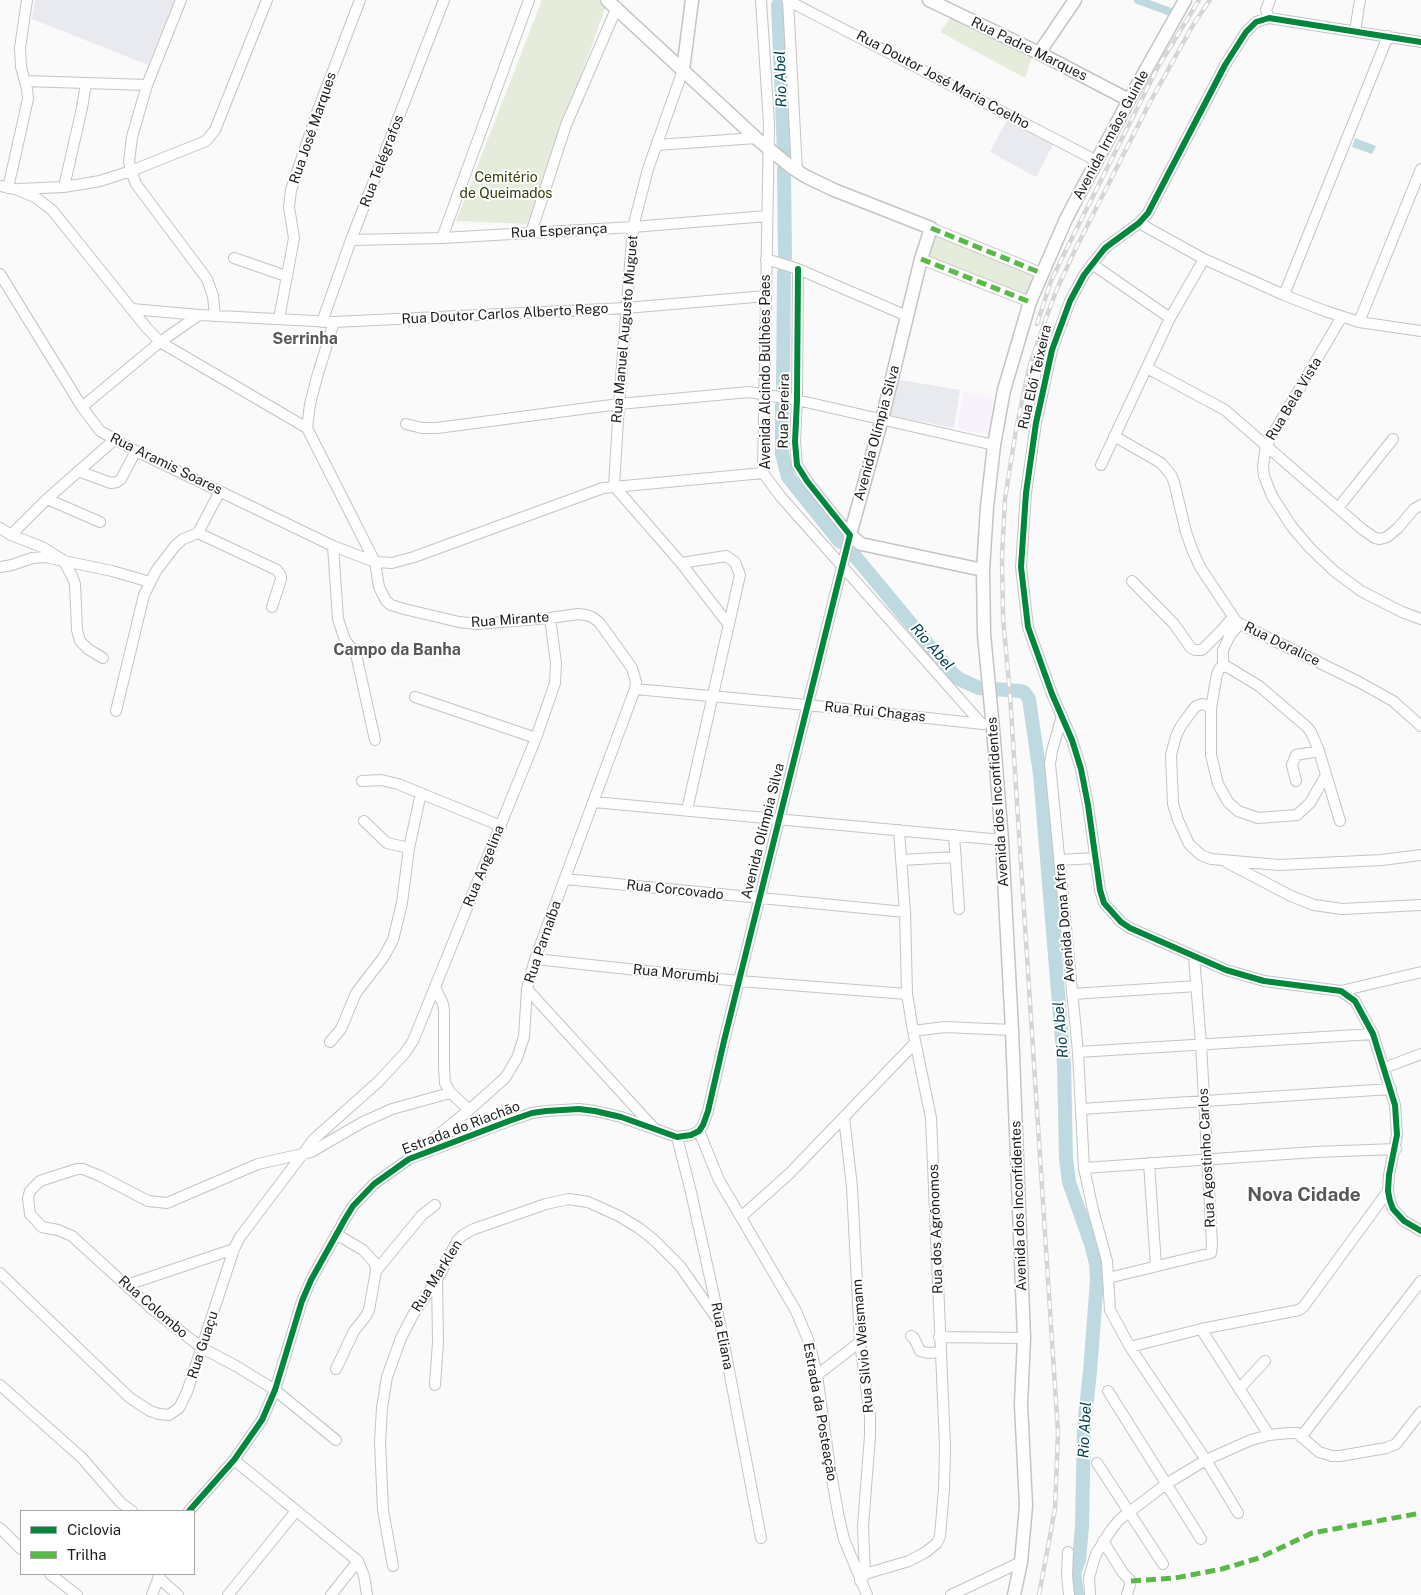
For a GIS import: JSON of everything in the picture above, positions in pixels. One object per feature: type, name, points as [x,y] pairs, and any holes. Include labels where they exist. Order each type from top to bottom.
[{"type":"main road","name":"Rua Manuel Augusto Muguet","points":[[683,70],[692,0]]},
{"type":"main road","name":"Rua Padre Marques","points":[[929,0],[1039,53],[1129,100]]},
{"type":"main road","points":[[1039,53],[1075,0]]},
{"type":"main road","name":"Avenida Irmãos Guinle","points":[[1041,273],[1066,219],[1185,0]]},
{"type":"main road","points":[[612,4],[756,138],[794,169],[834,190],[931,228]]},
{"type":"main road","name":"Avenida Olímpia Silva","points":[[849,538],[882,419],[921,258],[931,228]]},
{"type":"main road","name":"Avenida dos Inconfidentes","points":[[1014,1595],[1021,1562],[1026,1506],[1021,1404],[1024,1338],[1012,1030],[1002,840],[984,634],[983,570],[987,507],[994,445],[1008,375],[1030,302],[1041,273]]},
{"type":"main road","name":"Rua Pereira","points":[[849,538],[861,544],[983,570]]},
{"type":"street","points":[[8,188],[28,99],[21,67],[20,48],[28,0]]},
{"type":"street","points":[[181,0],[147,85],[132,137],[130,171],[145,197],[207,279],[213,296],[215,316]]},
{"type":"street","points":[[8,188],[64,187],[100,181],[206,141],[211,136],[267,0]]},
{"type":"street","name":"Rua José Marques","points":[[279,319],[294,238],[289,207],[294,179],[360,0]]},
{"type":"street","name":"Rua Telégrafos","points":[[322,322],[351,240],[444,0]]},
{"type":"street","points":[[442,238],[529,0]]},
{"type":"street","name":"Avenida Alcindo Bulhões Paes","points":[[761,0],[772,152],[767,216],[769,260],[766,296],[769,395],[763,473],[781,497],[843,561],[981,723]]},
{"type":"street","points":[[788,0],[794,169]]},
{"type":"street","name":"Rua Doutor José Maria Coelho","points":[[788,0],[1097,161]]},
{"type":"street","points":[[1270,0],[1266,10],[1269,18],[1421,42]]},
{"type":"street","points":[[1355,31],[1360,0]]},
{"type":"street","points":[[531,233],[566,125],[612,4]]},
{"type":"street","name":"Rua Elói Teixeira","points":[[1269,18],[1254,24],[1234,51],[1148,212],[1139,223],[1111,242],[1092,264],[1070,301],[1050,357],[1036,423],[1023,522],[1021,567],[1024,607],[1028,627],[1052,694],[1072,740],[1081,769],[1100,890],[1104,903],[1121,922],[1140,933],[1194,957],[1244,976],[1264,981],[1341,991]]},
{"type":"street","points":[[1284,295],[1388,36]]},
{"type":"street","name":"Rua Manuel Augusto Muguet","points":[[614,486],[633,227],[640,197],[683,70]]},
{"type":"street","points":[[25,81],[147,85]]},
{"type":"street","points":[[64,187],[86,83]]},
{"type":"street","points":[[657,144],[756,138]]},
{"type":"street","points":[[1359,322],[1421,169]]},
{"type":"street","points":[[8,188],[36,197],[52,210],[160,342],[307,428],[310,404],[334,322]]},
{"type":"street","name":"Rua Esperança","points":[[351,240],[442,238],[531,233],[767,216]]},
{"type":"street","points":[[1139,223],[1204,259],[1341,318],[1421,331]]},
{"type":"street","points":[[931,228],[1041,273]]},
{"type":"street","points":[[234,258],[286,276]]},
{"type":"street","points":[[921,258],[1030,302]]},
{"type":"street","points":[[1101,465],[1170,318],[1204,259]]},
{"type":"street","points":[[769,260],[795,268],[907,316]]},
{"type":"street","points":[[1092,264],[1170,318]]},
{"type":"street","name":"Rua Pereira","points":[[795,268],[794,442],[797,465],[806,481],[849,538]]},
{"type":"street","name":"Rua Aramis Soares","points":[[0,274],[82,408],[100,431],[136,451],[333,546],[375,562]]},
{"type":"street","name":"Rua Doutor Carlos Alberto Rego","points":[[132,309],[199,315],[334,322],[626,308],[766,296]]},
{"type":"street","points":[[82,408],[160,342],[199,315]]},
{"type":"street","name":"Rua Bela Vista","points":[[1341,318],[1266,446],[1263,466],[1264,476],[1272,496],[1292,527],[1334,571],[1361,591],[1421,619]]},
{"type":"street","points":[[1146,368],[1218,405],[1362,529],[1380,539],[1393,533],[1414,509],[1421,506]]},
{"type":"street","points":[[406,424],[422,428],[437,428],[619,404],[748,392],[794,400],[994,445]]},
{"type":"street","name":"Rua Mirante","points":[[307,428],[375,562],[379,587],[388,603],[397,607],[459,622],[477,624],[578,614],[592,617],[599,622],[632,668],[635,676],[635,689]]},
{"type":"street","name":"Rua Doralice","points":[[1114,436],[1161,463],[1171,475],[1186,532],[1200,567],[1236,621],[1385,696],[1421,726]]},
{"type":"street","points":[[1338,508],[1393,439]]},
{"type":"street","points":[[11,535],[47,498],[114,440]]},
{"type":"street","points":[[78,471],[111,483],[117,482],[121,479],[136,451]]},
{"type":"street","points":[[375,562],[392,563],[414,557],[592,491],[614,486],[763,473]]},
{"type":"street","points":[[614,486],[681,563],[729,625]]},
{"type":"street","points":[[198,533],[220,492]]},
{"type":"street","points":[[47,498],[100,522]]},
{"type":"street","points":[[0,528],[63,560],[75,584],[77,630],[80,641],[88,649],[103,658]]},
{"type":"street","points":[[116,711],[144,595],[150,582],[175,546],[188,535],[198,533],[277,570],[281,579],[272,607]]},
{"type":"street","name":"Avenida Olímpia Silva","points":[[699,1131],[706,1119],[849,538]]},
{"type":"street","points":[[333,546],[338,619],[345,640],[356,654],[375,740]]},
{"type":"street","points":[[0,567],[38,556],[112,571],[150,582]]},
{"type":"street","points":[[681,563],[726,556],[736,562],[740,575],[686,810]]},
{"type":"street","points":[[1132,581],[1174,624],[1194,650],[1202,650],[1236,621]]},
{"type":"street","name":"Rua Angelina","points":[[364,1095],[395,1065],[410,1047],[536,738],[557,677],[550,618]]},
{"type":"street","points":[[1236,621],[1223,650],[1223,666],[1217,674],[1211,708],[1210,742],[1212,767],[1222,794],[1238,811],[1258,818],[1297,815],[1310,803],[1326,775]]},
{"type":"street","points":[[1223,666],[1230,667],[1260,686],[1311,732],[1319,751],[1340,821]]},
{"type":"street","name":"Rua Rui Chagas","points":[[635,689],[981,723],[993,729]]},
{"type":"street","name":"Rua Parnaíba","points":[[409,1159],[469,1110],[504,1078],[517,1058],[524,1037],[527,989],[534,960],[566,879],[635,689]]},
{"type":"street","points":[[415,697],[536,738]]},
{"type":"street","points":[[1211,708],[1203,704],[1196,706],[1176,736],[1171,755],[1173,804],[1188,844],[1201,855],[1225,861],[1279,864],[1382,860],[1421,855]]},
{"type":"street","name":"Avenida Dona Afra","points":[[1062,716],[1050,764],[1078,1052],[1084,1168],[1093,1210],[1104,1246],[1110,1310],[1130,1347],[1206,1460],[1238,1513]]},
{"type":"street","points":[[1296,781],[1292,765],[1296,756],[1319,751]]},
{"type":"street","points":[[362,781],[389,782],[422,793],[501,826]]},
{"type":"street","points":[[330,1042],[341,1028],[356,993],[383,958],[393,940],[402,904],[409,848],[422,793]]},
{"type":"street","points":[[594,802],[1002,840]]},
{"type":"street","points":[[364,821],[387,843],[409,848]]},
{"type":"street","name":"Rua dos Agrônomos","points":[[862,1578],[918,1556],[937,1543],[940,1536],[944,1490],[945,1446],[939,1337],[936,1195],[932,1118],[915,1043],[908,994],[899,830]]},
{"type":"street","points":[[954,835],[959,908]]},
{"type":"street","points":[[901,860],[956,856]]},
{"type":"street","points":[[1059,860],[1095,858]]},
{"type":"street","points":[[1225,861],[1314,906],[1342,909],[1421,905]]},
{"type":"street","name":"Rua Corcovado","points":[[566,879],[905,912]]},
{"type":"street","name":"Rua Agostinho Carlos","points":[[1108,1278],[1211,1253],[1201,1044],[1194,957]]},
{"type":"street","name":"Rua Morumbi","points":[[534,960],[739,981],[908,994]]},
{"type":"street","points":[[1341,991],[1421,972]]},
{"type":"street","points":[[1072,994],[1197,986]]},
{"type":"street","points":[[435,987],[443,1004],[444,1076],[447,1088],[469,1110]]},
{"type":"street","points":[[527,989],[654,1128]]},
{"type":"street","points":[[1341,991],[1355,1001],[1373,1034],[1392,1089],[1397,1124],[1396,1149],[1389,1175],[1388,1191],[1393,1209],[1404,1221],[1421,1231]]},
{"type":"street","points":[[913,1032],[959,1027],[1012,1030]]},
{"type":"street","points":[[1078,1052],[1373,1034]]},
{"type":"street","points":[[741,1217],[790,1173],[915,1043]]},
{"type":"street","points":[[1384,1068],[1421,1054]]},
{"type":"street","points":[[1081,1109],[1392,1089]]},
{"type":"street","points":[[301,1155],[311,1152],[364,1122],[392,1109],[450,1093]]},
{"type":"street","name":"Rua Guaçu","points":[[0,1273],[130,1398],[150,1411],[168,1415],[179,1408],[187,1392],[234,1249],[246,1228],[314,1139],[364,1095]]},
{"type":"street","name":"Estrada do Riachão","points":[[190,1510],[234,1460],[255,1432],[275,1390],[310,1280],[353,1206],[374,1184],[409,1159],[532,1113],[570,1109],[595,1111],[621,1117],[676,1136]]},
{"type":"street","name":"Rua Silvio Weismann","points":[[844,1118],[852,1187],[860,1342],[870,1417],[863,1526],[862,1578]]},
{"type":"street","points":[[676,1136],[686,1136],[699,1131]]},
{"type":"street","name":"Estrada da Posteação","points":[[699,1131],[719,1180],[800,1319],[809,1342],[839,1518],[844,1539],[862,1578],[867,1595]]},
{"type":"street","name":"Rua Eliana","points":[[676,1136],[691,1192],[720,1323],[761,1538]]},
{"type":"street","points":[[1084,1168],[1315,1152],[1396,1149]]},
{"type":"street","name":"Rua Colombo","points":[[301,1155],[279,1158],[258,1164],[164,1204],[148,1201],[83,1169],[72,1169],[40,1181],[30,1191],[28,1203],[30,1214],[42,1227],[58,1230],[72,1236],[152,1309],[202,1348],[275,1390],[336,1440]]},
{"type":"street","points":[[1149,1163],[1156,1266]]},
{"type":"street","points":[[1130,1347],[1201,1330],[1293,1312],[1304,1306],[1388,1191]]},
{"type":"street","name":"Rua Marklen","points":[[393,1566],[383,1510],[380,1442],[382,1408],[387,1378],[401,1338],[414,1313],[437,1280],[457,1241],[468,1232],[546,1204],[569,1199],[600,1207],[639,1228],[654,1240],[680,1266],[720,1323]]},
{"type":"street","points":[[376,1271],[422,1215],[435,1205]]},
{"type":"street","points":[[336,1234],[363,1250],[375,1264],[376,1271],[369,1310],[354,1331],[336,1369]]},
{"type":"street","points":[[127,1285],[234,1249]]},
{"type":"street","points":[[435,1385],[438,1342],[437,1280]]},
{"type":"street","points":[[1302,1437],[1421,1281]]},
{"type":"street","points":[[1201,1330],[1269,1435]]},
{"type":"street","points":[[911,1336],[914,1338],[920,1351],[928,1353],[941,1352]]},
{"type":"street","points":[[939,1337],[1024,1338]]},
{"type":"street","points":[[816,1375],[860,1342]]},
{"type":"street","points":[[1239,1389],[1265,1361]]},
{"type":"street","points":[[0,1385],[82,1458],[121,1502],[131,1510]]},
{"type":"street","points":[[1108,1391],[1201,1539]]},
{"type":"street","points":[[1090,1595],[1089,1577],[1092,1565],[1104,1541],[1119,1520],[1128,1511],[1166,1484],[1206,1460],[1252,1440],[1269,1435],[1292,1432],[1302,1437],[1320,1452],[1332,1456],[1386,1448],[1396,1444],[1421,1412]]},
{"type":"street","points":[[234,1460],[358,1561],[364,1576],[367,1595]]},
{"type":"street","points":[[1097,1463],[1163,1564]]},
{"type":"street","points":[[228,1595],[296,1511]]},
{"type":"street","points":[[0,1528],[20,1548]]},
{"type":"street","points":[[1104,1541],[1123,1573],[1131,1581],[1127,1595]]},
{"type":"street","points":[[1068,1552],[1067,1575],[1069,1595]]},
{"type":"street","points":[[331,1595],[358,1561]]},
{"type":"street","points":[[952,1595],[1021,1562]]},
{"type":"street","points":[[51,1575],[77,1595]]},
{"type":"street","points":[[152,1595],[159,1576],[178,1595]]},
{"type":"shaded area","points":[[35,0],[175,0],[148,65],[32,19]]},
{"type":"shaded area","points":[[1008,118],[1054,143],[1036,177],[990,152]]},
{"type":"shaded area","points":[[895,379],[960,390],[954,428],[888,415]]},
{"type":"shaded area","points":[[964,391],[996,399],[990,435],[956,429]]},
{"type":"green space","name":"Cemitério de Queimados","points":[[542,0],[599,0],[606,6],[528,224],[456,221]]},
{"type":"green space","points":[[950,18],[1033,55],[1025,78],[940,32]]},
{"type":"green space","points":[[931,228],[1041,273],[1030,302],[921,259]]},
{"type":"water","points":[[1355,138],[1376,146],[1372,154],[1352,147]]},
{"type":"waterway","points":[[1138,0],[1176,14]]},
{"type":"waterway","name":"Rio Abel","points":[[778,5],[784,153]]},
{"type":"waterway","name":"Rio Abel","points":[[784,169],[785,258]]},
{"type":"waterway","name":"Rio Abel","points":[[783,391],[784,273]]},
{"type":"waterway","name":"Rio Abel","points":[[782,405],[782,454],[788,477],[840,542]]},
{"type":"waterway","name":"Rio Abel","points":[[854,555],[951,672],[959,679],[979,688],[1024,692],[1029,699],[1040,774],[1064,1065],[1066,1159],[1069,1182],[1096,1263],[1097,1280],[1084,1426],[1082,1527],[1079,1560],[1074,1573],[1077,1595]]},
{"type":"railway","points":[[1037,324],[1051,281],[1067,248],[1158,67],[1199,0]]},
{"type":"railway","points":[[1039,1595],[1055,1509],[1058,1433],[1010,695],[1003,617],[1002,557],[1005,499],[1016,430],[1029,368],[1057,289],[1149,104],[1193,25],[1210,0]]},
{"type":"marked path","points":[[931,228],[1041,273]]},
{"type":"marked path","points":[[921,259],[1030,302]]},
{"type":"marked path","points":[[1131,1581],[1175,1578],[1222,1569],[1259,1558],[1312,1533],[1421,1513]]},
{"type":"cycle path","points":[[1421,42],[1269,18],[1256,22],[1246,32],[1225,65],[1148,213],[1139,223],[1105,248],[1084,275],[1070,301],[1052,350],[1036,423],[1026,493],[1021,567],[1028,627],[1052,694],[1072,740],[1081,769],[1100,890],[1104,903],[1121,922],[1130,928],[1226,970],[1264,981],[1341,991],[1355,1001],[1373,1034],[1395,1105],[1397,1135],[1389,1175],[1388,1191],[1390,1201],[1393,1209],[1404,1221],[1421,1231]]},
{"type":"cycle path","points":[[190,1510],[234,1460],[262,1420],[275,1390],[302,1301],[311,1280],[353,1206],[374,1184],[409,1159],[532,1113],[579,1109],[595,1111],[621,1117],[677,1137],[691,1135],[699,1131],[703,1125],[850,535],[807,481],[797,465],[795,442],[798,269]]},
{"type":"district","name":"Serrinha","points":[[305,339]]},
{"type":"district","name":"Campo da Banha","points":[[397,650]]},
{"type":"district","name":"Nova Cidade","points":[[1304,1195]]}]
